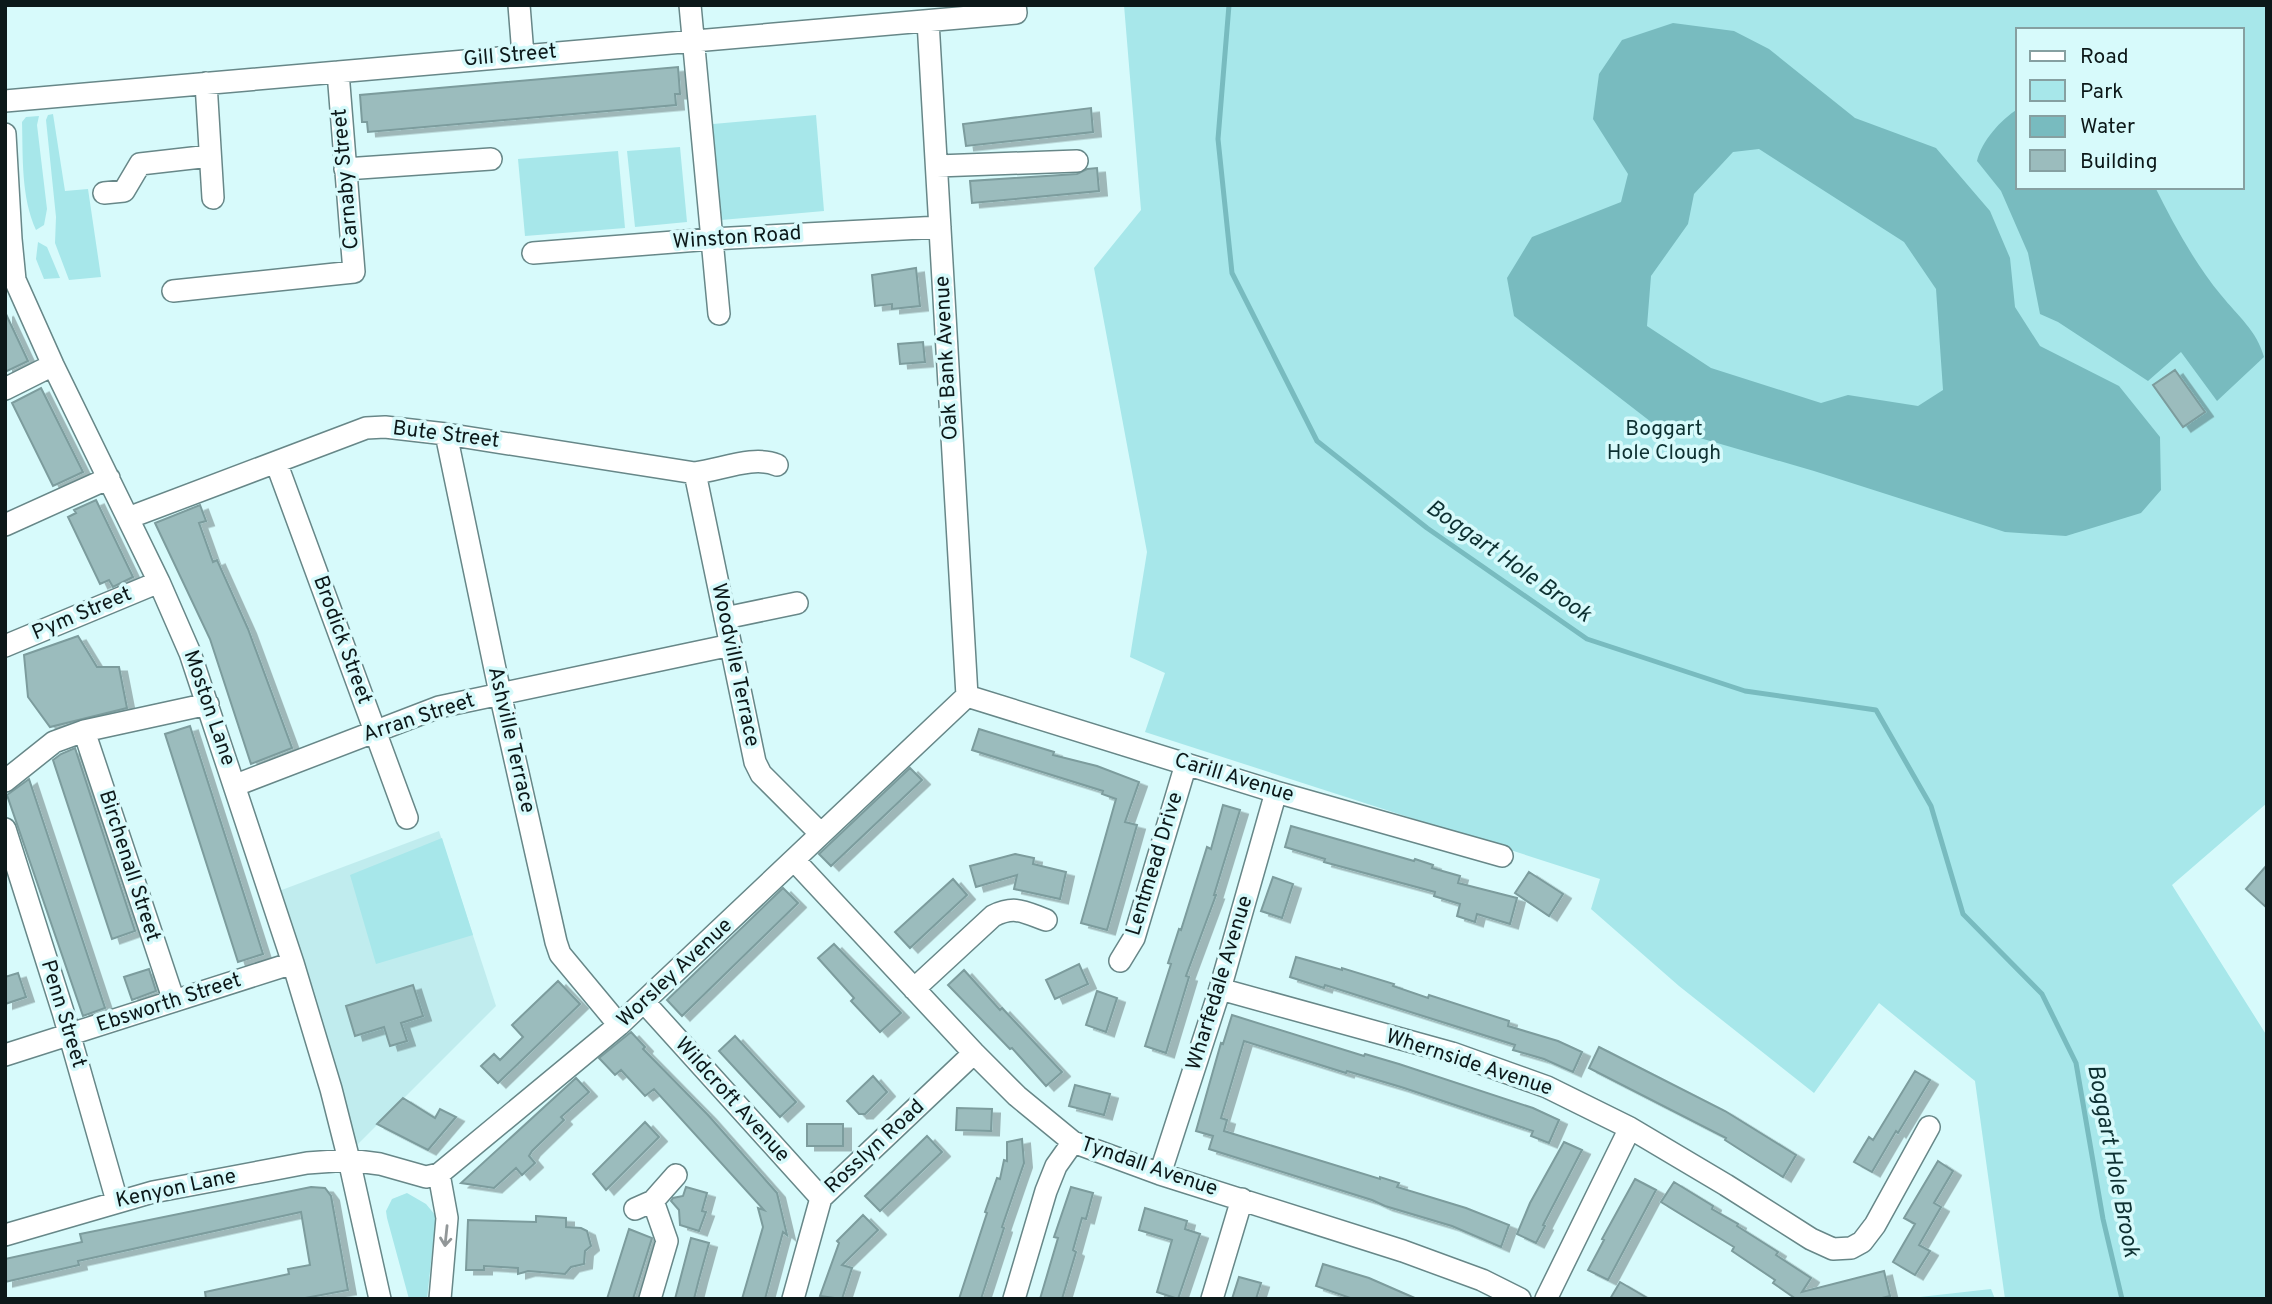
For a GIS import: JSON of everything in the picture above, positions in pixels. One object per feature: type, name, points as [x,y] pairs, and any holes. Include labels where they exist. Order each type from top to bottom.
[{"type":"street","points":[[519,5],[523,54]]},
{"type":"street","points":[[690,5],[719,314]]},
{"type":"street","name":"Gill Street","points":[[5,101],[928,21],[1015,9]]},
{"type":"street","name":"Oak Bank Avenue","points":[[928,21],[967,696]]},
{"type":"street","name":"Carnaby Street","points":[[173,291],[354,272],[338,72]]},
{"type":"street","points":[[206,83],[213,198]]},
{"type":"street","name":"Moston Lane","points":[[5,134],[15,280],[190,653],[293,963],[349,1160],[380,1299]]},
{"type":"street","points":[[104,193],[124,191],[140,164],[210,156]]},
{"type":"street","points":[[345,169],[491,159]]},
{"type":"street","points":[[937,166],[1077,161]]},
{"type":"street","name":"Winston Road","points":[[533,253],[712,239],[940,227]]},
{"type":"street","points":[[5,389],[54,365]]},
{"type":"street","name":"Bute Street","points":[[128,518],[366,428],[385,426],[446,433],[695,473],[760,461],[777,465]]},
{"type":"street","name":"Ashville Terrace","points":[[446,433],[500,693],[560,954],[619,1025]]},
{"type":"street","name":"Brodick Street","points":[[276,462],[407,818]]},
{"type":"street","name":"Woodville Terrace","points":[[695,473],[755,762],[761,774],[821,834]]},
{"type":"street","points":[[5,525],[109,478]]},
{"type":"street","name":"Pym Street","points":[[5,646],[159,582]]},
{"type":"street","points":[[725,618],[797,603]]},
{"type":"street","name":"Arran Street","points":[[236,785],[439,707],[731,645]]},
{"type":"street","name":"Carill Avenue","points":[[967,696],[1276,792],[1502,856]]},
{"type":"street","name":"Worsley Avenue","points":[[439,1174],[619,1025],[967,696]]},
{"type":"street","points":[[5,781],[54,742],[84,731],[208,704]]},
{"type":"street","name":"Birchenall Street","points":[[84,731],[174,1001]]},
{"type":"street","name":"Lentmead Drive","points":[[1120,961],[1134,938],[1186,764]]},
{"type":"street","name":"Wharfedale Avenue","points":[[1160,1174],[1220,989],[1276,792]]},
{"type":"street","name":"Penn Street","points":[[5,829],[70,1035],[117,1201]]},
{"type":"street","name":"Tyndall Avenue","points":[[794,860],[974,1053],[1017,1096],[1073,1142],[1160,1174],[1416,1256],[1482,1280],[1520,1299]]},
{"type":"street","points":[[914,989],[993,916],[1007,909],[1046,920]]},
{"type":"street","name":"Ebsworth Street","points":[[5,1055],[293,963]]},
{"type":"street","name":"Whernside Avenue","points":[[1220,989],[1452,1053],[1547,1087],[1630,1128],[1811,1240],[1833,1249],[1851,1248],[1862,1242],[1875,1225],[1929,1127]]},
{"type":"street","name":"Wildcroft Avenue","points":[[644,1002],[821,1198]]},
{"type":"street","name":"Rosslyn Road","points":[[793,1299],[821,1198],[974,1053]]},
{"type":"street","points":[[1546,1299],[1630,1128]]},
{"type":"street","points":[[1014,1299],[1046,1191],[1056,1166],[1073,1142]]},
{"type":"street","points":[[349,1160],[380,1164],[426,1177],[439,1174],[447,1218],[440,1299]]},
{"type":"street","name":"Kenyon Lane","points":[[5,1235],[153,1192],[298,1164],[349,1160]]},
{"type":"street","points":[[650,1299],[667,1241],[644,1205],[676,1175]]},
{"type":"street","points":[[1212,1299],[1242,1199]]},
{"type":"shaded area","points":[[439,831],[496,1006],[352,1150],[279,891]]},
{"type":"green space","name":"Boggart Hole Clough","points":[[1124,5],[2267,5],[2267,803],[2172,885],[2267,1036],[2267,1299],[2005,1299],[1975,1081],[1879,1003],[1814,1093],[1679,986],[1591,909],[1600,879],[1145,732],[1165,673],[1130,657],[1147,552],[1094,268],[1141,210]]},
{"type":"green space","points":[[53,114],[65,191],[88,189],[101,277],[69,280],[55,243],[56,217],[46,120],[48,115]]},
{"type":"green space","points":[[816,115],[824,211],[721,220],[713,124]]},
{"type":"green space","points":[[39,116],[37,125],[47,209],[44,225],[36,230],[25,191],[22,122],[26,117]]},
{"type":"green space","points":[[680,147],[687,222],[635,227],[627,151]]},
{"type":"green space","points":[[618,151],[625,228],[525,236],[518,159]]},
{"type":"green space","points":[[38,242],[47,247],[60,278],[44,279],[36,259]]},
{"type":"green space","points":[[442,838],[473,935],[376,964],[350,875]]},
{"type":"green space","points":[[407,1193],[426,1204],[436,1216],[427,1299],[409,1299],[387,1218],[386,1211],[392,1199]]},
{"type":"green space","points":[[1991,1289],[1995,1299],[1911,1299],[1911,1298]]},
{"type":"water","points":[[1673,23],[1734,31],[1769,49],[1855,118],[1936,148],[1990,211],[2010,258],[2015,307],[2040,346],[2119,386],[2160,437],[2161,490],[2141,513],[2066,536],[2005,532],[1814,471],[1655,425],[1514,316],[1507,278],[1532,237],[1621,202],[1628,174],[1593,119],[1599,74],[1622,40]],"holes":[[[1759,149],[1904,242],[1936,289],[1943,390],[1918,406],[1848,395],[1821,403],[1711,368],[1647,326],[1651,276],[1688,224],[1694,194],[1733,152]]]},
{"type":"water","points":[[2016,111],[2016,189],[2156,189],[2193,257],[2211,283],[2252,331],[2264,357],[2217,401],[2181,352],[2148,381],[2058,322],[2040,314],[2028,253],[2001,191],[1977,161],[1983,146],[2005,119]]},
{"type":"building","points":[[678,67],[680,94],[675,94],[676,105],[368,132],[367,122],[362,122],[360,95]]},
{"type":"building","points":[[1091,108],[1093,132],[966,146],[963,124]]},
{"type":"building","points":[[1097,168],[1099,191],[972,203],[970,181],[1077,174]]},
{"type":"building","points":[[916,268],[920,306],[892,309],[892,304],[875,306],[872,275]]},
{"type":"building","points":[[5,312],[28,361],[5,372]]},
{"type":"building","points":[[923,342],[925,362],[900,364],[898,344]]},
{"type":"building","points":[[2175,370],[2205,412],[2183,427],[2153,385]]},
{"type":"building","points":[[41,388],[83,472],[53,486],[12,403]]},
{"type":"building","points":[[96,500],[133,577],[113,587],[109,580],[100,584],[68,517],[76,513],[74,510]]},
{"type":"building","points":[[200,505],[206,521],[199,523],[213,562],[217,560],[248,629],[292,748],[251,764],[210,639],[155,523]]},
{"type":"building","points":[[78,636],[97,667],[119,667],[127,708],[50,727],[28,697],[24,655]]},
{"type":"building","points":[[190,726],[263,954],[238,962],[165,734]]},
{"type":"building","points":[[979,729],[1139,782],[1125,822],[1137,825],[1107,930],[1081,923],[1116,799],[1102,794],[1103,791],[972,750]]},
{"type":"building","points":[[75,748],[135,931],[112,939],[53,760]]},
{"type":"building","points":[[910,768],[922,780],[831,866],[819,854]]},
{"type":"building","points":[[29,779],[105,1008],[83,1016],[7,795]]},
{"type":"building","points":[[1223,805],[1240,810],[1216,895],[1186,976],[1189,977],[1166,1053],[1145,1046],[1179,929],[1181,930],[1207,847],[1211,849]]},
{"type":"building","points":[[1291,826],[1414,861],[1415,859],[1433,865],[1432,868],[1460,876],[1458,883],[1517,898],[1510,924],[1477,914],[1475,922],[1457,916],[1460,904],[1434,896],[1435,892],[1324,862],[1325,859],[1285,847]]},
{"type":"building","points":[[1015,854],[1034,858],[1033,864],[1066,872],[1060,899],[1014,889],[1017,875],[976,887],[970,866]]},
{"type":"building","points":[[2267,865],[2267,908],[2246,889]]},
{"type":"building","points":[[1529,872],[1563,894],[1549,916],[1515,893]]},
{"type":"building","points":[[1273,877],[1293,884],[1282,918],[1261,911]]},
{"type":"building","points":[[953,879],[967,895],[910,948],[895,932]]},
{"type":"building","points":[[783,888],[798,903],[682,1016],[667,1000]]},
{"type":"building","points":[[834,944],[901,1013],[880,1032],[851,1001],[854,998],[818,958]]},
{"type":"building","points":[[1296,957],[1342,968],[1428,998],[1429,995],[1509,1021],[1508,1026],[1558,1041],[1582,1052],[1573,1072],[1544,1059],[1513,1050],[1515,1045],[1325,985],[1324,988],[1290,977]]},
{"type":"building","points":[[1079,964],[1088,984],[1055,999],[1046,980]]},
{"type":"building","points":[[149,969],[156,991],[132,1000],[124,977]]},
{"type":"building","points":[[964,970],[1062,1072],[1046,1086],[948,985]]},
{"type":"building","points":[[18,973],[26,997],[5,1004],[5,977]]},
{"type":"building","points":[[558,981],[580,1004],[498,1083],[481,1066],[494,1054],[500,1060],[523,1037],[512,1025]]},
{"type":"building","points":[[413,985],[423,1016],[401,1023],[407,1041],[390,1046],[384,1027],[355,1036],[346,1006]]},
{"type":"building","points":[[1097,991],[1117,998],[1106,1032],[1086,1025]]},
{"type":"building","points":[[1232,1015],[1364,1056],[1365,1054],[1399,1064],[1533,1108],[1559,1120],[1549,1143],[1531,1136],[1533,1131],[1401,1087],[1244,1041],[1221,1118],[1227,1120],[1224,1131],[1399,1183],[1397,1187],[1466,1208],[1509,1225],[1501,1247],[1452,1226],[1209,1149],[1213,1136],[1196,1131],[1221,1043],[1223,1044]]},
{"type":"building","points":[[631,1032],[645,1047],[643,1049],[708,1115],[777,1193],[787,1235],[783,1232],[765,1299],[742,1299],[763,1227],[758,1208],[764,1210],[654,1089],[645,1096],[621,1070],[615,1075],[599,1058]]},
{"type":"building","points":[[735,1036],[796,1102],[780,1117],[719,1051]]},
{"type":"building","points":[[1599,1047],[1725,1111],[1796,1155],[1783,1177],[1725,1140],[1726,1138],[1589,1068]]},
{"type":"building","points":[[1915,1071],[1930,1080],[1872,1172],[1854,1162],[1869,1137],[1873,1140]]},
{"type":"building","points":[[873,1076],[887,1092],[865,1114],[859,1114],[847,1101]]},
{"type":"building","points":[[576,1078],[589,1092],[561,1117],[564,1120],[532,1151],[529,1156],[535,1163],[522,1175],[516,1168],[494,1188],[461,1183]]},
{"type":"building","points":[[1075,1085],[1110,1094],[1104,1115],[1069,1106]]},
{"type":"building","points":[[403,1098],[435,1118],[440,1109],[456,1117],[428,1150],[377,1124]]},
{"type":"building","points":[[957,1108],[992,1109],[991,1131],[956,1130]]},
{"type":"building","points":[[645,1122],[659,1137],[606,1190],[593,1174]]},
{"type":"building","points":[[807,1124],[843,1124],[843,1146],[807,1146]]},
{"type":"building","points":[[927,1136],[942,1152],[880,1211],[865,1196]]},
{"type":"building","points":[[1022,1139],[1024,1163],[981,1299],[959,1299],[987,1213],[985,1212],[997,1178],[1000,1179],[1004,1160],[1007,1161],[1007,1142]]},
{"type":"building","points":[[1564,1142],[1582,1150],[1536,1243],[1517,1234],[1530,1203]]},
{"type":"building","points":[[1938,1161],[1953,1171],[1934,1203],[1941,1207],[1919,1245],[1930,1251],[1915,1275],[1893,1262],[1915,1224],[1904,1218]]},
{"type":"building","points":[[1635,1179],[1656,1190],[1608,1280],[1588,1270]]},
{"type":"building","points":[[1674,1182],[1713,1206],[1712,1209],[1738,1224],[1737,1226],[1778,1252],[1776,1255],[1811,1278],[1802,1292],[1884,1271],[1890,1296],[1878,1299],[1796,1299],[1773,1283],[1775,1280],[1732,1251],[1734,1247],[1661,1202]]},
{"type":"building","points":[[311,1187],[325,1188],[331,1196],[348,1290],[300,1299],[206,1299],[205,1292],[289,1274],[288,1269],[310,1265],[301,1212],[78,1261],[79,1265],[5,1282],[5,1259],[82,1242],[80,1234]]},
{"type":"building","points":[[686,1187],[707,1193],[702,1211],[706,1212],[699,1231],[680,1225],[679,1210],[671,1201],[683,1196]]},
{"type":"building","points":[[1071,1187],[1093,1193],[1086,1219],[1082,1218],[1073,1250],[1076,1252],[1062,1299],[1040,1299],[1058,1238],[1054,1237]]},
{"type":"building","points":[[1145,1208],[1187,1221],[1185,1229],[1200,1234],[1178,1299],[1157,1292],[1172,1240],[1139,1230]]},
{"type":"building","points":[[863,1215],[878,1230],[842,1265],[852,1268],[842,1299],[820,1296],[839,1243],[837,1241]]},
{"type":"building","points":[[536,1216],[566,1218],[566,1227],[587,1231],[591,1246],[585,1251],[584,1264],[571,1267],[565,1274],[528,1271],[518,1274],[518,1268],[484,1266],[484,1270],[466,1270],[468,1220],[536,1222]]},
{"type":"building","points":[[629,1229],[652,1238],[633,1299],[607,1299]]},
{"type":"building","points":[[691,1238],[709,1243],[694,1299],[675,1299]]},
{"type":"building","points":[[1323,1264],[1369,1278],[1417,1299],[1353,1299],[1316,1286]]},
{"type":"building","points":[[1239,1277],[1261,1283],[1256,1299],[1232,1299]]},
{"type":"building","points":[[1620,1282],[1649,1299],[1610,1299]]},
{"type":"waterway","name":"Boggart Hole Brook","points":[[1229,5],[1218,139],[1232,273],[1317,441],[1427,528],[1587,639],[1745,691],[1876,710],[1931,806],[1963,914],[2042,994],[2076,1063],[2103,1219],[2122,1299]]}]
